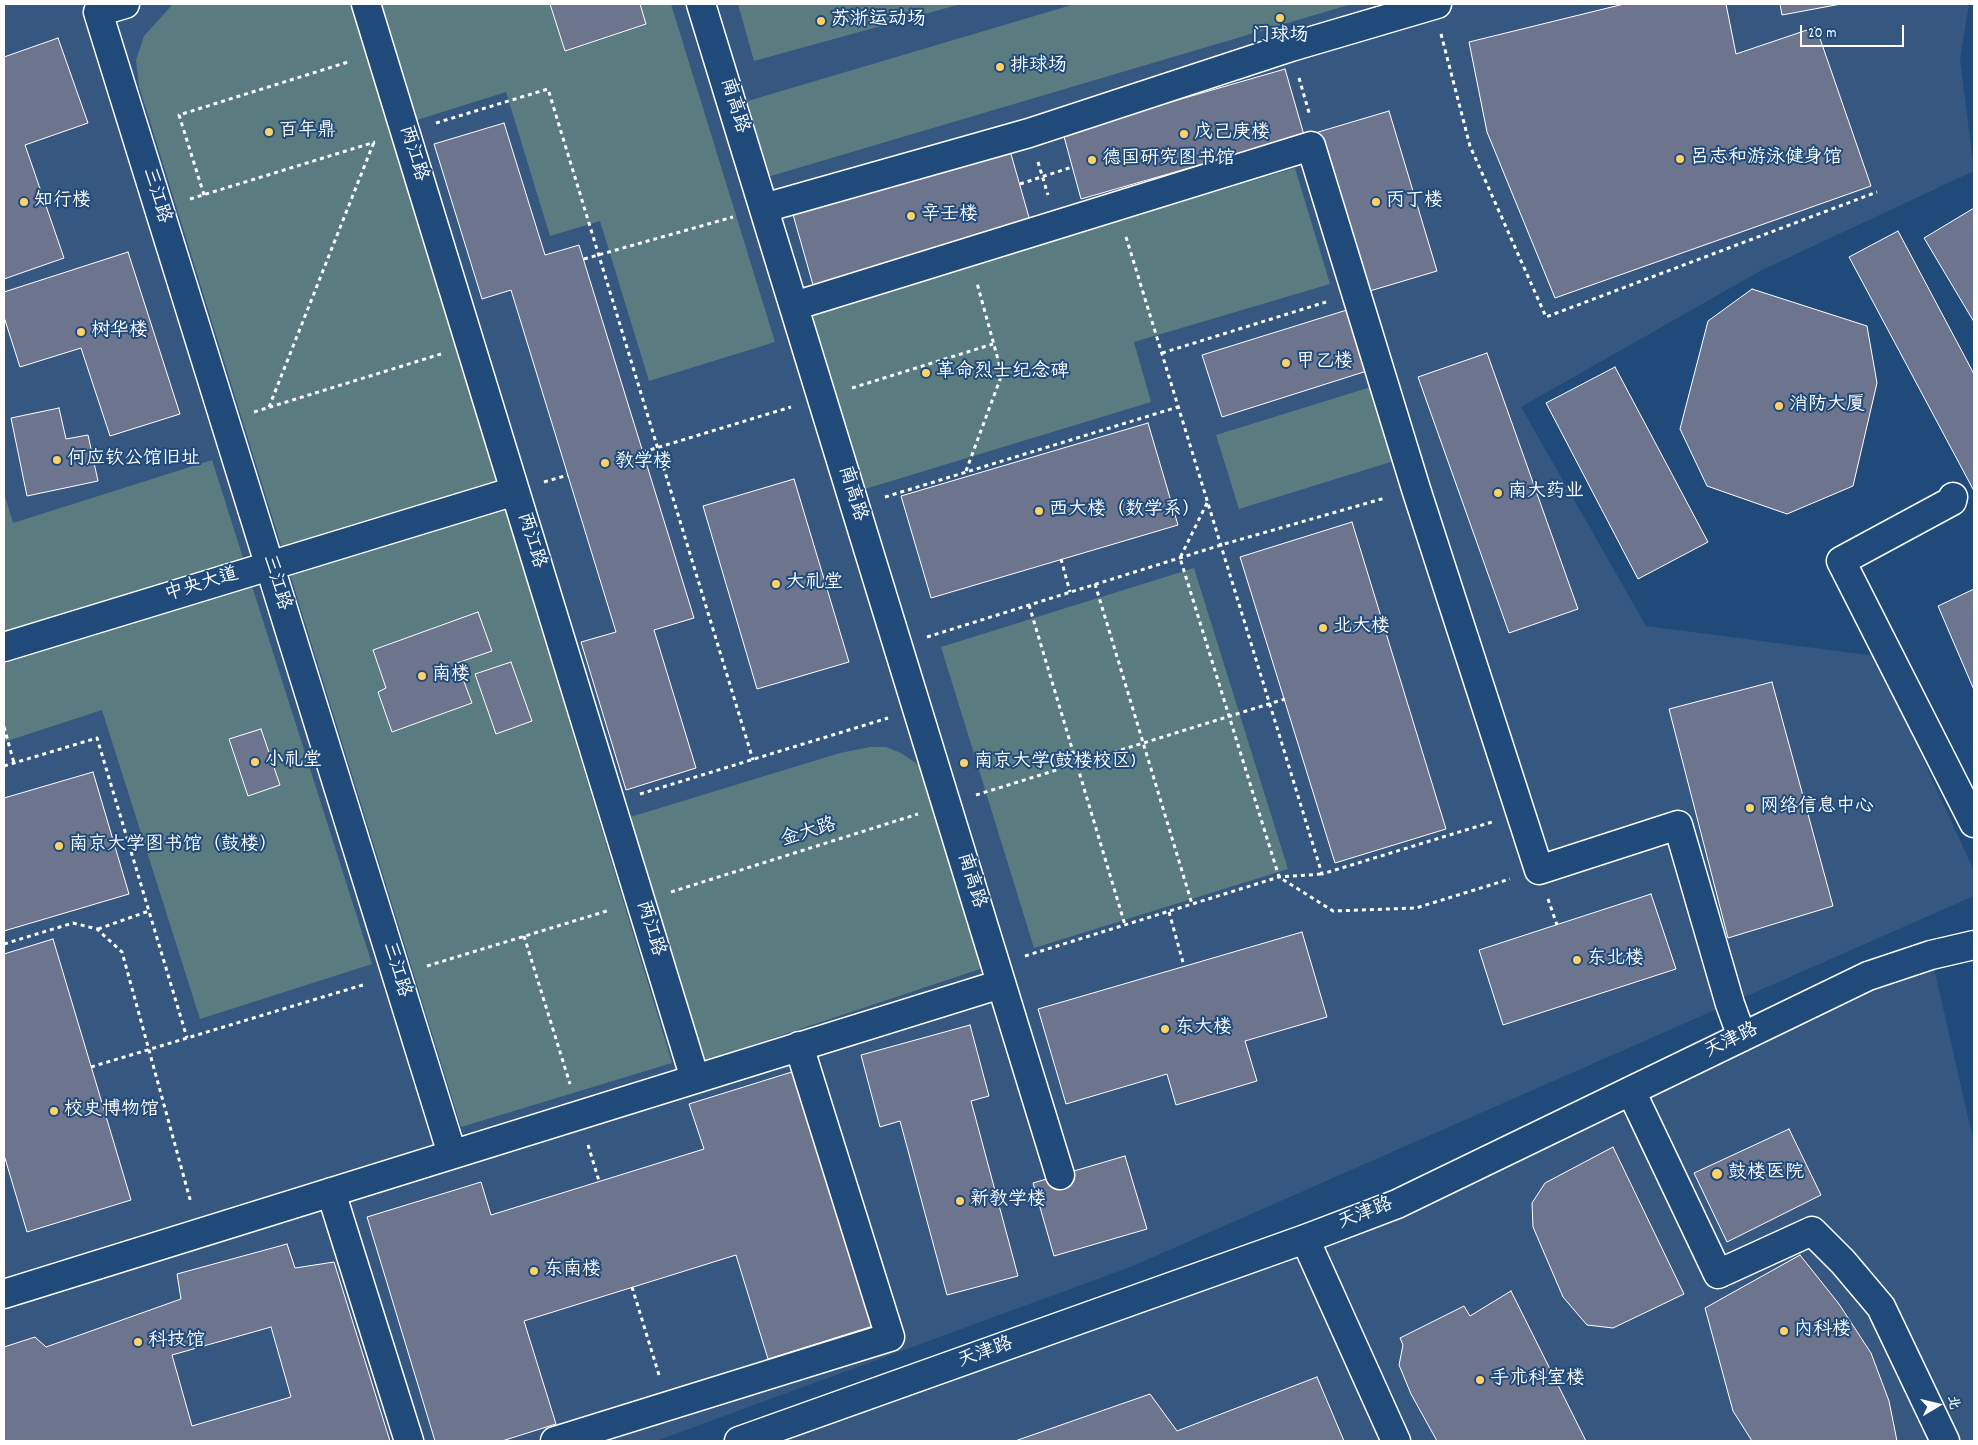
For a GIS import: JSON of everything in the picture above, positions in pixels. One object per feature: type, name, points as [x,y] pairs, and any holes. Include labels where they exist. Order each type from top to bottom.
[{"type":"street","name":"三江路","points":[[125,4],[98,12],[452,1154]]},
{"type":"street","name":"两江路","points":[[366,4],[695,1079]]},
{"type":"street","name":"南高路","points":[[701,4],[1060,1175]]},
{"type":"street","points":[[764,208],[1029,133],[1290,47],[1435,4]]},
{"type":"street","points":[[794,306],[1311,146],[1416,489],[1539,870],[1678,825],[1730,1004],[1742,1037]]},
{"type":"street","name":"中央大道","points":[[4,647],[515,491]]},
{"type":"street","points":[[1953,497],[1952,501],[1841,560],[1974,823]]},
{"type":"street","name":"天津路","points":[[739,1441],[1398,1204],[1868,976],[1931,955],[1974,945]]},
{"type":"street","points":[[4,1294],[1001,984]]},
{"type":"street","points":[[555,1441],[890,1337],[799,1046]]},
{"type":"street","points":[[1631,1091],[1718,1274],[1812,1231],[1843,1262],[1881,1307],[1945,1441]]},
{"type":"street","points":[[331,1192],[409,1441]]},
{"type":"street","points":[[1305,1238],[1396,1441]]},
{"type":"path","points":[[1435,4],[1470,146],[1546,317],[1877,192]]},
{"type":"path","points":[[204,195],[179,115],[348,62],[351,71]]},
{"type":"path","points":[[1297,70],[1312,124],[1311,146]]},
{"type":"path","points":[[159,208],[548,88],[753,760]]},
{"type":"path","points":[[1029,133],[1049,199]]},
{"type":"path","points":[[269,407],[374,142],[371,134]]},
{"type":"path","points":[[1020,184],[1072,167]]},
{"type":"path","points":[[1116,206],[1322,874]]},
{"type":"path","points":[[584,259],[764,208]]},
{"type":"path","points":[[966,471],[1002,374],[968,251]]},
{"type":"path","points":[[1162,353],[1356,293]]},
{"type":"path","points":[[225,421],[470,345]]},
{"type":"path","points":[[855,507],[966,471],[1178,407]]},
{"type":"path","points":[[937,633],[1221,545],[1416,489]]},
{"type":"path","points":[[1207,502],[1180,558],[1279,877],[1333,911],[1416,908],[1539,870]]},
{"type":"path","points":[[1061,559],[1070,592]]},
{"type":"path","points":[[1095,584],[1192,904]]},
{"type":"path","points":[[1029,604],[1126,925]]},
{"type":"path","points":[[979,794],[1285,699]]},
{"type":"path","points":[[636,795],[917,709]]},
{"type":"path","points":[[4,726],[14,763]]},
{"type":"path","points":[[4,766],[97,738],[187,1038]]},
{"type":"path","name":"金大路","points":[[662,894],[947,805]]},
{"type":"path","points":[[1038,952],[1279,877],[1322,874],[1521,813]]},
{"type":"path","points":[[97,929],[149,911]]},
{"type":"path","points":[[1169,912],[1184,966]]},
{"type":"path","points":[[4,944],[73,923],[97,929],[122,952],[199,1233]]},
{"type":"path","points":[[524,936],[599,1182]]},
{"type":"path","points":[[632,1287],[669,1406]]},
{"type":"shaded area","name":"南京大学(鼓楼校区)","points":[[4,4],[1969,4],[1960,59],[1974,171],[1762,270],[1521,407],[1646,626],[1876,656],[1974,871],[1974,896],[1133,1266],[656,1441],[4,1441]]},
{"type":"shaded area","name":"鼓楼医院","points":[[1931,955],[1974,1143],[1974,1441],[739,1441],[1305,1239]]},
{"type":"green space","points":[[173,4],[352,4],[672,1063],[461,1127],[139,86],[136,60],[144,36]]},
{"type":"green space","points":[[381,4],[671,4],[775,342],[649,381],[600,221],[550,236],[506,92],[417,120]]},
{"type":"green space","name":"苏浙运动场","points":[[738,4],[961,4],[754,61]]},
{"type":"green space","name":"排球场","points":[[1075,4],[1352,4],[764,178],[741,103]]},
{"type":"green space","points":[[1295,168],[1330,284],[1134,342],[1151,402],[842,496],[789,320]]},
{"type":"green space","points":[[1374,386],[1397,460],[1239,509],[1216,435]]},
{"type":"green space","points":[[212,460],[372,964],[200,1019],[102,710],[4,742],[4,493],[13,523]]},
{"type":"green space","points":[[1194,568],[1288,869],[1034,948],[941,647]]},
{"type":"green space","points":[[870,747],[886,747],[901,753],[931,776],[986,967],[704,1061],[627,818],[840,753]]},
{"type":"building","points":[[550,4],[640,4],[646,24],[565,51]]},
{"type":"building","name":"吕志和游泳健身馆","points":[[1624,4],[1726,4],[1736,54],[1816,27],[1871,186],[1555,298],[1487,132],[1469,42]]},
{"type":"building","points":[[1780,4],[1841,4],[1782,15]]},
{"type":"building","name":"知行楼","points":[[58,38],[88,123],[25,145],[64,258],[4,279],[4,57]]},
{"type":"building","name":"戊己庚楼","points":[[1285,69],[1304,135],[1081,199],[1063,133]]},
{"type":"building","name":"丙丁楼","points":[[1389,111],[1437,271],[1363,293],[1315,133]]},
{"type":"building","name":"教学楼","points":[[504,123],[545,255],[579,245],[694,618],[654,630],[696,768],[626,790],[581,642],[616,632],[511,290],[482,299],[434,144]]},
{"type":"building","name":"辛壬楼","points":[[1009,147],[1030,221],[813,285],[792,211]]},
{"type":"building","points":[[1974,208],[1974,322],[1924,238]]},
{"type":"building","points":[[1898,231],[1974,374],[1974,491],[1849,257]]},
{"type":"building","name":"树华楼","points":[[128,252],[180,414],[110,436],[81,348],[20,367],[4,317],[4,292]]},
{"type":"building","name":"消防大厦","points":[[1752,289],[1867,326],[1877,383],[1853,486],[1787,514],[1707,486],[1680,429],[1708,321]]},
{"type":"building","name":"甲乙楼","points":[[1350,309],[1370,370],[1222,417],[1202,355]]},
{"type":"building","name":"南大药业","points":[[1487,353],[1578,609],[1509,633],[1418,377]]},
{"type":"building","points":[[1615,367],[1708,542],[1638,579],[1546,403]]},
{"type":"building","name":"何应钦公馆旧址","points":[[59,408],[66,439],[88,435],[98,481],[27,496],[11,418]]},
{"type":"building","name":"西大楼（数学系）","points":[[1148,423],[1178,525],[931,598],[901,496]]},
{"type":"building","name":"大礼堂","points":[[794,479],[849,662],[757,689],[703,506]]},
{"type":"building","name":"北大楼","points":[[1352,522],[1446,829],[1335,863],[1240,557]]},
{"type":"building","points":[[1974,589],[1974,690],[1938,606]]},
{"type":"building","name":"南楼","points":[[478,612],[492,651],[457,663],[472,703],[392,732],[378,692],[386,688],[373,650]]},
{"type":"building","points":[[511,662],[532,721],[496,734],[475,674]]},
{"type":"building","name":"网络信息中心","points":[[1772,682],[1833,906],[1728,938],[1669,709]]},
{"type":"building","name":"小礼堂","points":[[261,729],[280,785],[248,796],[229,739]]},
{"type":"building","name":"南京大学图书馆（鼓楼）","points":[[93,772],[129,894],[4,931],[4,798]]},
{"type":"building","name":"东北楼","points":[[1651,894],[1676,969],[1503,1025],[1479,950]]},
{"type":"building","name":"东大楼","points":[[1302,932],[1327,1017],[1245,1041],[1257,1081],[1176,1105],[1167,1074],[1066,1104],[1038,1009]]},
{"type":"building","name":"校史博物馆","points":[[53,939],[131,1200],[27,1232],[4,1155],[4,954]]},
{"type":"building","name":"新教学楼","points":[[970,1025],[989,1096],[971,1101],[1018,1276],[947,1295],[900,1121],[880,1127],[861,1055]]},
{"type":"building","name":"东南楼","points":[[795,1071],[873,1326],[768,1359],[736,1255],[524,1321],[556,1424],[502,1441],[435,1441],[367,1217],[481,1182],[491,1215],[704,1149],[689,1104]]},
{"type":"building","points":[[1789,1129],[1821,1195],[1727,1242],[1694,1173]]},
{"type":"building","points":[[1613,1147],[1684,1294],[1613,1328],[1587,1325],[1563,1297],[1533,1227],[1532,1203],[1545,1183]]},
{"type":"building","points":[[1125,1156],[1147,1229],[1054,1256],[1033,1183]]},
{"type":"building","name":"科技馆","points":[[287,1244],[295,1268],[334,1262],[390,1441],[4,1441],[4,1347],[35,1337],[46,1347],[181,1299],[177,1274]],"holes":[[[271,1327],[291,1397],[192,1426],[172,1355]]]},
{"type":"building","name":"内科楼","points":[[1800,1255],[1839,1304],[1871,1353],[1889,1401],[1897,1441],[1752,1441],[1733,1411],[1705,1308]]},
{"type":"building","name":"手术科室楼","points":[[1511,1291],[1586,1441],[1437,1441],[1411,1394],[1399,1365],[1403,1345],[1400,1338],[1464,1306],[1470,1316]]},
{"type":"building","points":[[1317,1377],[1344,1441],[1015,1441],[1150,1394],[1177,1431]]},
{"type":"place","name":"门球场","points":[[1280,18]]},
{"type":"place","name":"苏浙运动场","points":[[821,21]]},
{"type":"place","name":"排球场","points":[[1000,67]]},
{"type":"place","name":"百年鼎","points":[[269,132]]},
{"type":"place","name":"戊己庚楼","points":[[1184,134]]},
{"type":"place","name":"吕志和游泳健身馆","points":[[1680,159]]},
{"type":"place","name":"德国研究图书馆","points":[[1092,160]]},
{"type":"place","name":"知行楼","points":[[24,202]]},
{"type":"place","name":"丙丁楼","points":[[1376,202]]},
{"type":"place","name":"辛壬楼","points":[[911,216]]},
{"type":"place","name":"树华楼","points":[[81,332]]},
{"type":"place","name":"甲乙楼","points":[[1286,363]]},
{"type":"place","name":"革命烈士纪念碑","points":[[926,373]]},
{"type":"place","name":"消防大厦","points":[[1779,406]]},
{"type":"place","name":"何应钦公馆旧址","points":[[57,460]]},
{"type":"place","name":"教学楼","points":[[605,463]]},
{"type":"place","name":"南大药业","points":[[1498,493]]},
{"type":"place","name":"西大楼（数学系）","points":[[1039,511]]},
{"type":"place","name":"大礼堂","points":[[776,584]]},
{"type":"place","name":"北大楼","points":[[1323,628]]},
{"type":"place","name":"南楼","points":[[422,676]]},
{"type":"place","name":"小礼堂","points":[[255,762]]},
{"type":"place","name":"南京大学(鼓楼校区)","points":[[964,763]]},
{"type":"place","name":"网络信息中心","points":[[1750,808]]},
{"type":"place","name":"南京大学图书馆（鼓楼）","points":[[59,846]]},
{"type":"place","name":"东北楼","points":[[1577,960]]},
{"type":"place","name":"东大楼","points":[[1165,1029]]},
{"type":"place","name":"校史博物馆","points":[[54,1111]]},
{"type":"place","name":"鼓楼医院","points":[[1717,1174]]},
{"type":"place","name":"新教学楼","points":[[960,1201]]},
{"type":"place","name":"东南楼","points":[[534,1271]]},
{"type":"place","name":"内科楼","points":[[1784,1331]]},
{"type":"place","name":"科技馆","points":[[138,1342]]},
{"type":"place","name":"手术科室楼","points":[[1480,1380]]}]
